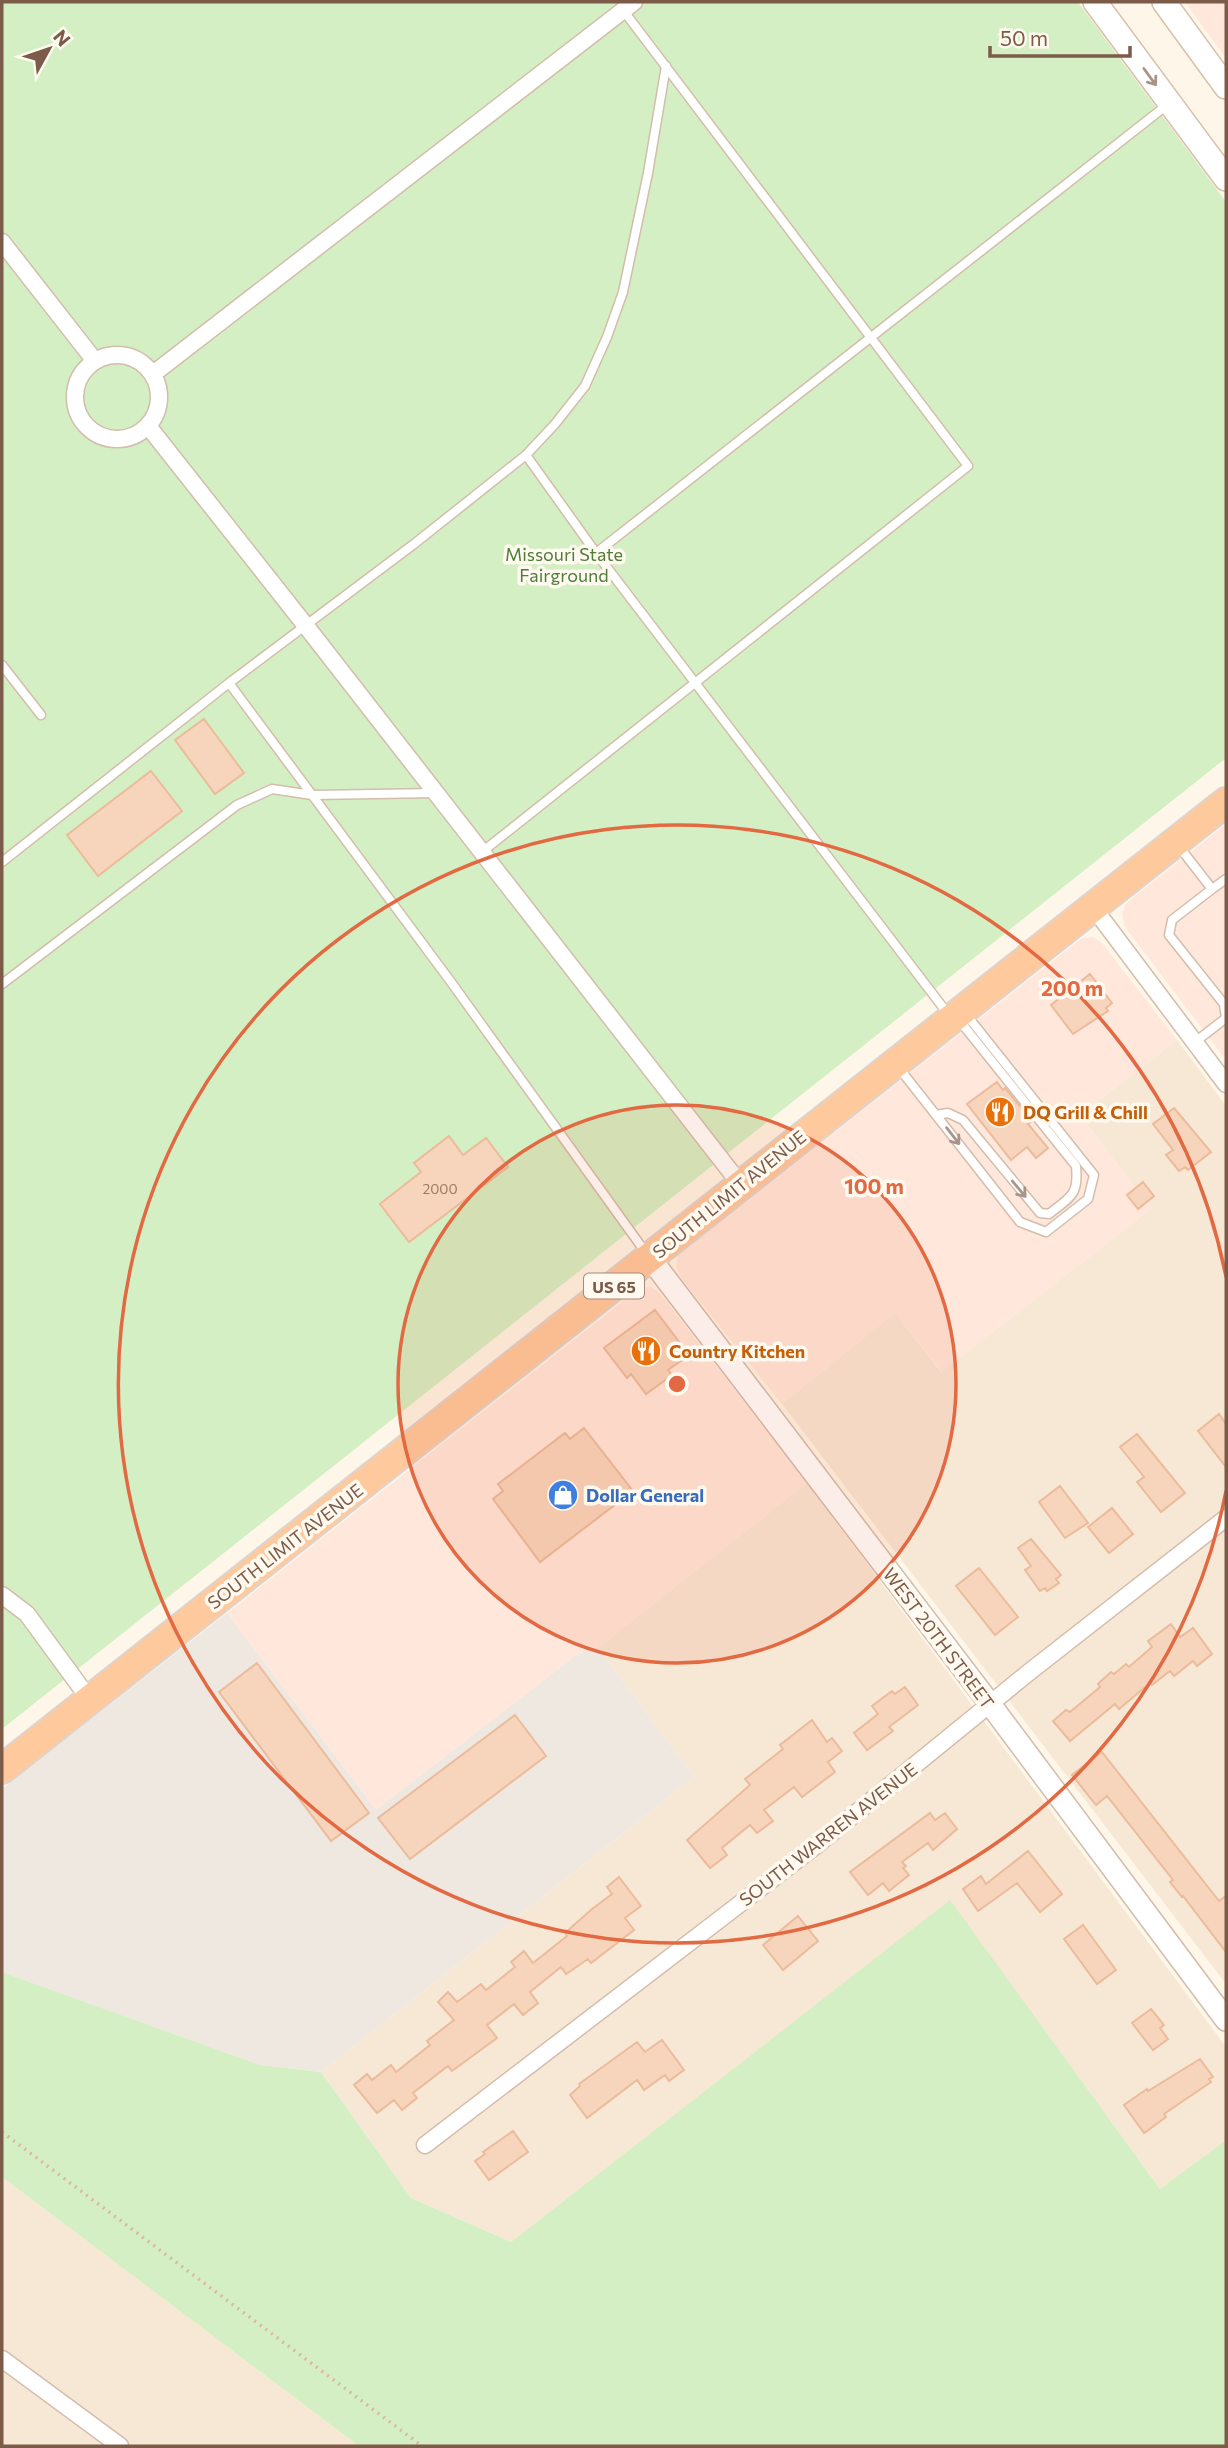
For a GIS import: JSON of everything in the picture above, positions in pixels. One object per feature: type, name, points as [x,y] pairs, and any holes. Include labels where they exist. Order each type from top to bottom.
[{"type":"highway","name":"SOUTH LIMIT AVENUE","points":[[2,1769],[1226,802]]},
{"type":"main road","points":[[1095,2],[1226,179]]},
{"type":"main road","points":[[1164,2],[1226,87]]},
{"type":"street","points":[[153,374],[629,6]]},
{"type":"street","points":[[2,242],[95,360]]},
{"type":"street","points":[[118,355],[132,357],[144,364],[153,374],[159,401],[156,415],[148,426],[123,439],[96,433],[86,424],[77,406],[77,386],[83,373],[95,360],[118,355]]},
{"type":"street","points":[[148,426],[741,1185]]},
{"type":"street","points":[[1093,907],[1226,1084]]},
{"type":"street","name":"WEST 20TH STREET","points":[[650,1258],[990,1704],[1226,2020]]},
{"type":"street","name":"SOUTH WARREN AVENUE","points":[[425,2145],[818,1844],[1226,1518]]},
{"type":"street","points":[[2,1595],[27,1614],[90,1700]]},
{"type":"street","points":[[2,2359],[120,2446]]},
{"type":"lane","points":[[482,852],[968,466],[666,66],[629,6]]},
{"type":"lane","points":[[2,862],[229,683],[526,455],[555,424],[585,386],[623,292],[648,173],[666,66]]},
{"type":"lane","points":[[596,553],[1169,103]]},
{"type":"lane","points":[[526,455],[694,682],[1076,1166],[1077,1183],[1073,1194],[1049,1214],[1040,1213],[963,1120],[948,1113],[936,1115]]},
{"type":"lane","points":[[2,665],[41,715]]},
{"type":"lane","points":[[229,683],[451,982],[650,1258]]},
{"type":"lane","points":[[2,984],[237,805],[272,789],[312,795],[435,793]]},
{"type":"lane","points":[[1175,842],[1212,889]]},
{"type":"lane","points":[[1195,1042],[1226,1018],[1224,1004],[1170,935],[1172,920],[1226,878]]},
{"type":"lane","points":[[895,1063],[1020,1222],[1046,1232],[1088,1199],[1094,1175],[956,1014]]},
{"type":"path","points":[[2,2132],[422,2446]]},
{"type":"shaded area","points":[[1185,2],[1226,2],[1226,58]]},
{"type":"shaded area","points":[[1226,824],[1226,1060],[1125,927],[1122,914],[1126,903]]},
{"type":"shaded area","points":[[1093,937],[1101,942],[1177,1040],[1080,1115],[1152,1209],[942,1372],[895,1313],[782,1404],[682,1279],[676,1267],[678,1255],[1082,938]]},
{"type":"shaded area","points":[[1177,1040],[1226,1106],[1226,1984],[782,1404],[895,1313],[941,1372],[1151,1209],[1080,1115]]},
{"type":"shaded area","points":[[641,1287],[651,1287],[659,1292],[807,1483],[598,1648],[576,1655],[376,1810],[227,1613]]},
{"type":"shaded area","points":[[807,1483],[1226,2047],[1226,2140],[1160,2189],[950,1901],[511,2242],[411,2198],[321,2072],[694,1777],[598,1648]]},
{"type":"shaded area","points":[[227,1613],[376,1810],[576,1655],[598,1648],[694,1777],[321,2072],[260,2065],[2,1972],[2,1789]]},
{"type":"shaded area","points":[[2,2177],[359,2446],[2,2446]]},
{"type":"green space","name":"Missouri State Fairground","points":[[2,2],[1078,2],[1226,202],[1226,758],[2,1729]]},
{"type":"green space","points":[[950,1900],[1160,2189],[1226,2140],[1226,2446],[359,2446],[2,2177],[2,1972],[260,2065],[321,2072],[411,2198],[511,2242]]},
{"type":"building","points":[[204,719],[244,773],[215,794],[175,740]]},
{"type":"building","points":[[151,771],[182,811],[98,876],[67,835]]},
{"type":"building","points":[[1090,974],[1112,1003],[1106,1008],[1108,1011],[1073,1034],[1051,1005]]},
{"type":"building","name":"DQ Grill & Chill","points":[[997,1082],[1032,1121],[1028,1124],[1048,1148],[1036,1158],[1027,1147],[1011,1160],[967,1104]]},
{"type":"building","points":[[1174,1108],[1211,1152],[1188,1170],[1185,1167],[1179,1171],[1166,1155],[1173,1150],[1153,1124]]},
{"type":"building","points":[[449,1136],[463,1155],[486,1138],[508,1167],[409,1242],[380,1204],[421,1172],[414,1163]]},
{"type":"building","points":[[1143,1182],[1154,1196],[1138,1209],[1127,1195]]},
{"type":"building","name":"Country Kitchen","points":[[655,1310],[689,1355],[668,1370],[672,1375],[646,1394],[631,1374],[627,1378],[604,1348]]},
{"type":"building","points":[[1219,1414],[1226,1424],[1226,1467],[1198,1431]]},
{"type":"building","name":"Dollar General","points":[[584,1428],[633,1491],[540,1562],[493,1499],[503,1491],[498,1484],[565,1433],[570,1439]]},
{"type":"building","points":[[1137,1434],[1185,1493],[1161,1512],[1137,1482],[1144,1477],[1120,1447]]},
{"type":"building","points":[[1060,1486],[1088,1523],[1065,1538],[1039,1502]]},
{"type":"building","points":[[1112,1508],[1133,1534],[1109,1553],[1088,1527]]},
{"type":"building","points":[[1031,1539],[1061,1575],[1056,1579],[1059,1583],[1047,1591],[1045,1588],[1040,1591],[1025,1570],[1031,1566],[1018,1548]]},
{"type":"building","points":[[979,1568],[1018,1617],[995,1635],[956,1586]]},
{"type":"building","points":[[1171,1624],[1180,1637],[1193,1628],[1212,1654],[1197,1666],[1193,1661],[1174,1676],[1170,1671],[1152,1685],[1150,1683],[1119,1709],[1115,1704],[1070,1741],[1053,1721],[1066,1710],[1070,1712],[1100,1687],[1098,1684],[1111,1672],[1114,1674],[1126,1664],[1129,1667],[1152,1647],[1148,1641]]},
{"type":"building","points":[[257,1663],[369,1813],[331,1841],[219,1692]]},
{"type":"building","points":[[905,1687],[918,1705],[889,1727],[893,1731],[867,1750],[854,1733],[878,1714],[872,1706],[892,1691],[895,1694]]},
{"type":"building","points":[[515,1715],[546,1756],[410,1859],[378,1818]]},
{"type":"building","points":[[812,1720],[827,1742],[832,1738],[842,1751],[828,1762],[835,1772],[802,1797],[794,1787],[764,1810],[773,1821],[757,1833],[750,1825],[722,1848],[727,1855],[710,1868],[687,1840],[750,1785],[745,1779],[783,1749],[780,1745]]},
{"type":"building","points":[[1102,1752],[1219,1901],[1226,1896],[1226,1952],[1107,1796],[1096,1805],[1072,1775]]},
{"type":"building","points":[[930,1813],[935,1820],[945,1813],[957,1829],[933,1850],[928,1843],[902,1862],[909,1875],[889,1891],[883,1883],[868,1895],[850,1872]]},
{"type":"building","points":[[1028,1851],[1062,1894],[1040,1912],[1017,1883],[978,1911],[963,1889],[981,1876],[986,1884]]},
{"type":"building","points":[[619,1877],[641,1906],[625,1918],[634,1930],[591,1963],[588,1959],[566,1974],[561,1967],[530,1992],[538,2003],[523,2015],[514,2004],[487,2025],[497,2038],[452,2071],[448,2066],[413,2093],[417,2098],[402,2110],[394,2100],[377,2113],[354,2085],[367,2074],[372,2080],[391,2065],[396,2072],[430,2045],[427,2041],[454,2020],[438,2002],[448,1992],[457,2002],[481,1984],[486,1990],[515,1967],[511,1962],[524,1951],[533,1963],[612,1894],[607,1887]]},
{"type":"building","points":[[798,1916],[818,1941],[783,1970],[763,1945]]},
{"type":"building","points":[[1083,1925],[1116,1970],[1097,1984],[1064,1939]]},
{"type":"building","points":[[1151,2009],[1164,2025],[1160,2028],[1168,2039],[1153,2050],[1132,2023]]},
{"type":"building","points":[[662,2040],[684,2070],[669,2081],[665,2075],[644,2090],[637,2080],[587,2118],[570,2095],[579,2084],[637,2042],[645,2052]]},
{"type":"building","points":[[1200,2059],[1213,2077],[1209,2079],[1211,2082],[1164,2114],[1166,2117],[1144,2133],[1124,2105]]},
{"type":"building","points":[[513,2131],[528,2152],[489,2180],[475,2161],[485,2154],[483,2152]]},
{"type":"place","name":"DQ Grill & Chill","points":[[1000,1112]]},
{"type":"place","name":"Country Kitchen","points":[[646,1351]]},
{"type":"place","name":"Dollar General","points":[[563,1495]]}]
